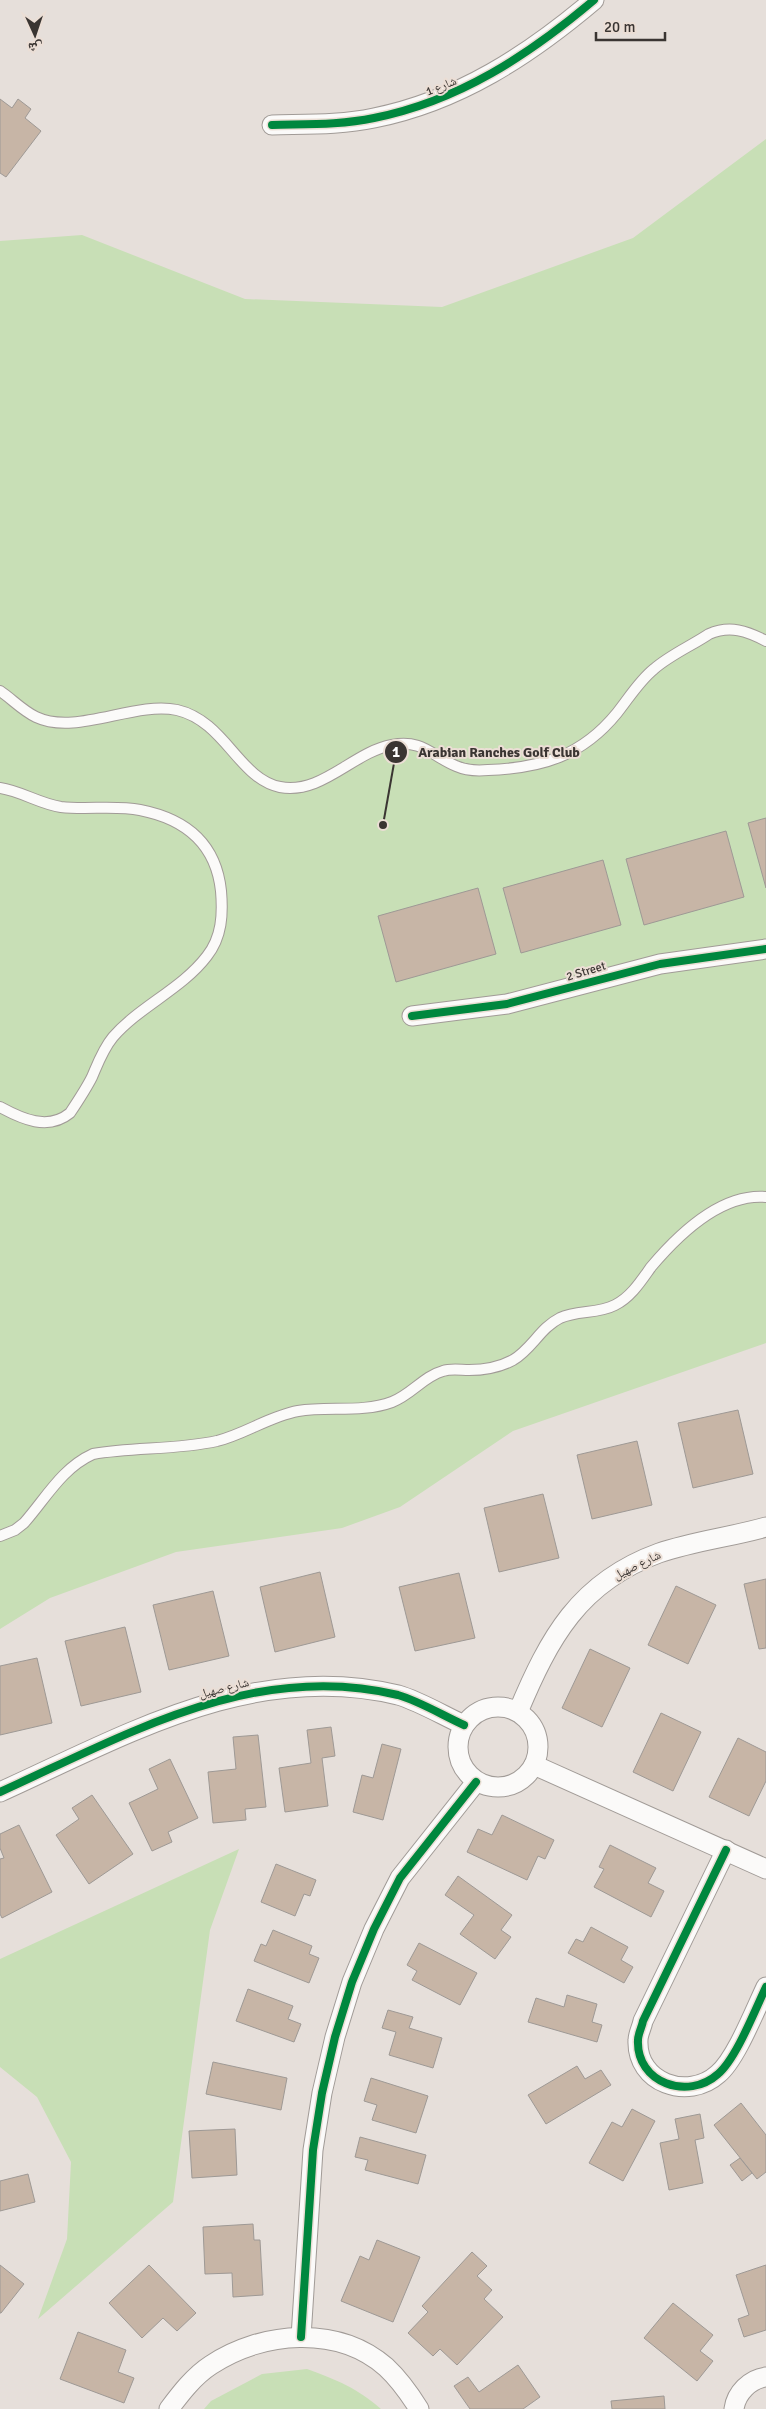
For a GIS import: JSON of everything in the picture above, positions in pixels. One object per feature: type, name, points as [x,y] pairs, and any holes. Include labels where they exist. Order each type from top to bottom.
[{"type":"street","name":"شارع 1","points":[[272,125],[334,123],[373,118],[411,109],[449,96],[484,79],[516,59],[594,0]]},
{"type":"street","name":"2 Street","points":[[412,1016],[507,1004],[660,964],[766,949]]},
{"type":"street","name":"شارع صهيل","points":[[518,1712],[557,1632],[584,1599],[618,1572],[658,1554],[698,1542],[766,1527]]},
{"type":"street","name":"شارع صهيل","points":[[0,1792],[157,1722],[204,1704],[252,1692],[301,1687],[350,1688],[399,1696],[464,1725]]},
{"type":"street","points":[[507,1707],[518,1712],[528,1720],[536,1735],[538,1753],[534,1765],[527,1776],[516,1784],[503,1787],[489,1787],[476,1782],[460,1762],[458,1737],[464,1725],[472,1716],[488,1708],[507,1707]]},
{"type":"street","points":[[534,1765],[766,1869]]},
{"type":"street","points":[[301,2337],[313,2150],[322,2093],[335,2037],[352,1982],[374,1929],[400,1878],[476,1782]]},
{"type":"street","points":[[726,1850],[643,2021],[638,2039],[641,2058],[651,2074],[667,2085],[685,2088],[704,2084],[719,2074],[731,2057],[766,1987]]},
{"type":"street","points":[[169,2409],[186,2387],[210,2365],[238,2349],[269,2340],[301,2337],[331,2340],[360,2350],[384,2366],[406,2387],[419,2409]]},
{"type":"street","points":[[734,2409],[740,2393],[750,2383],[766,2377]]},
{"type":"lane","points":[[0,691],[27,712],[48,721],[60,723],[162,709],[192,715],[221,736],[251,770],[263,780],[279,786],[295,788],[311,784],[379,748],[400,743],[422,747],[456,766],[470,770],[500,770],[534,766],[552,761],[587,743],[616,714],[653,669],[709,634],[718,630],[743,630],[766,641]]},
{"type":"lane","points":[[0,788],[59,806],[89,809],[140,810],[166,817],[191,830],[211,854],[216,866],[220,882],[222,920],[217,939],[208,955],[195,969],[112,1038],[105,1047],[91,1077],[70,1113],[63,1119],[33,1122],[0,1107]]},
{"type":"lane","points":[[0,1536],[16,1530],[24,1523],[67,1470],[79,1460],[93,1454],[197,1444],[218,1440],[238,1435],[275,1418],[296,1411],[317,1408],[376,1406],[392,1402],[410,1392],[433,1375],[444,1370],[484,1369],[513,1360],[549,1324],[563,1317],[605,1310],[628,1296],[667,1249],[701,1220],[738,1200],[756,1196],[766,1197]]},
{"type":"green space","points":[[766,139],[766,1343],[513,1431],[400,1507],[342,1528],[176,1552],[50,1598],[0,1629],[0,241],[82,235],[245,299],[442,307],[633,238]]},
{"type":"green space","points":[[239,1849],[210,1930],[173,2202],[38,2319],[67,2239],[71,2162],[37,2097],[0,2067],[0,1959]]},
{"type":"green space","points":[[307,2369],[346,2385],[364,2395],[381,2409],[204,2409],[211,2401],[262,2374]]},
{"type":"building","points":[[0,99],[12,108],[18,99],[31,109],[25,118],[41,131],[6,177],[0,173]]},
{"type":"building","points":[[766,818],[766,888],[748,823]]},
{"type":"building","points":[[726,831],[744,897],[644,925],[626,859]]},
{"type":"building","points":[[603,860],[621,925],[521,953],[503,888]]},
{"type":"building","points":[[478,888],[496,954],[396,982],[378,916]]},
{"type":"building","points":[[738,1410],[753,1474],[693,1488],[678,1423]]},
{"type":"building","points":[[637,1441],[652,1505],[592,1519],[577,1455]]},
{"type":"building","points":[[543,1494],[559,1558],[499,1572],[484,1508]]},
{"type":"building","points":[[320,1572],[335,1637],[275,1652],[260,1587]]},
{"type":"building","points":[[459,1573],[475,1638],[415,1651],[399,1587]]},
{"type":"building","points":[[766,1579],[766,1648],[759,1649],[744,1584]]},
{"type":"building","points":[[676,1586],[716,1605],[688,1664],[648,1645]]},
{"type":"building","points":[[213,1591],[229,1656],[169,1670],[153,1605]]},
{"type":"building","points":[[125,1627],[141,1692],[81,1706],[65,1641]]},
{"type":"building","points":[[590,1649],[630,1668],[602,1727],[562,1708]]},
{"type":"building","points":[[37,1658],[52,1723],[0,1735],[0,1666]]},
{"type":"building","points":[[661,1713],[701,1732],[673,1791],[633,1772]]},
{"type":"building","points":[[331,1727],[335,1756],[322,1758],[328,1806],[285,1812],[279,1768],[311,1763],[307,1730]]},
{"type":"building","points":[[258,1735],[266,1807],[245,1809],[246,1820],[213,1823],[208,1772],[236,1769],[233,1737]]},
{"type":"building","points":[[738,1738],[766,1752],[766,1781],[749,1816],[709,1797]]},
{"type":"building","points":[[382,1744],[401,1749],[383,1820],[353,1812],[362,1775],[373,1778]]},
{"type":"building","points":[[170,1759],[198,1818],[168,1832],[172,1842],[152,1851],[129,1803],[158,1789],[149,1769]]},
{"type":"building","points":[[92,1795],[133,1854],[89,1884],[56,1835],[79,1819],[72,1808]]},
{"type":"building","points":[[502,1815],[554,1840],[545,1859],[538,1856],[527,1880],[467,1852],[478,1829],[492,1835]]},
{"type":"building","points":[[19,1825],[52,1892],[2,1918],[0,1914],[0,1859],[4,1858],[0,1848],[0,1834]]},
{"type":"building","points":[[610,1845],[656,1868],[648,1883],[664,1891],[651,1917],[594,1887],[604,1869],[599,1867]]},
{"type":"building","points":[[276,1864],[316,1880],[310,1896],[304,1894],[295,1916],[261,1902]]},
{"type":"building","points":[[458,1876],[512,1915],[501,1930],[511,1937],[495,1959],[460,1934],[474,1915],[445,1895]]},
{"type":"building","points":[[591,1927],[628,1947],[621,1960],[633,1967],[624,1983],[568,1953],[576,1939],[583,1942]]},
{"type":"building","points":[[273,1930],[312,1946],[309,1954],[319,1958],[309,1983],[254,1961],[261,1944],[266,1946]]},
{"type":"building","points":[[419,1943],[477,1973],[460,2005],[412,1980],[417,1971],[407,1965]]},
{"type":"building","points":[[248,1989],[293,2006],[288,2019],[301,2024],[294,2042],[236,2021]]},
{"type":"building","points":[[567,1995],[597,2004],[592,2022],[602,2025],[597,2042],[528,2022],[536,1998],[564,2007]]},
{"type":"building","points":[[388,2010],[413,2017],[409,2028],[442,2038],[433,2068],[389,2055],[396,2032],[382,2028]]},
{"type":"building","points":[[213,2062],[287,2078],[281,2110],[206,2094]]},
{"type":"building","points":[[577,2066],[585,2079],[601,2070],[611,2085],[546,2124],[528,2095]]},
{"type":"building","points":[[371,2078],[428,2096],[416,2133],[372,2120],[377,2105],[364,2101]]},
{"type":"building","points":[[741,2103],[766,2135],[766,2172],[757,2179],[714,2125]]},
{"type":"building","points":[[632,2109],[655,2121],[623,2181],[589,2163],[612,2122],[622,2127]]},
{"type":"building","points":[[700,2114],[704,2138],[695,2140],[703,2183],[669,2190],[660,2143],[679,2139],[675,2119]]},
{"type":"building","points":[[235,2129],[237,2175],[192,2178],[189,2131]]},
{"type":"building","points":[[360,2137],[426,2155],[418,2184],[365,2170],[368,2160],[355,2157]]},
{"type":"building","points":[[740,2158],[752,2173],[742,2181],[730,2165]]},
{"type":"building","points":[[28,2174],[35,2202],[0,2211],[0,2181]]},
{"type":"building","points":[[253,2224],[254,2240],[260,2240],[263,2295],[233,2297],[232,2273],[205,2274],[203,2227]]},
{"type":"building","points":[[377,2240],[420,2257],[393,2322],[341,2301],[360,2256],[369,2260]]},
{"type":"building","points":[[472,2252],[487,2266],[477,2276],[492,2290],[484,2299],[503,2317],[457,2365],[440,2349],[433,2356],[408,2333],[428,2312],[422,2306]]},
{"type":"building","points":[[0,2265],[24,2284],[1,2313],[0,2313]]},
{"type":"building","points":[[149,2265],[196,2313],[177,2331],[163,2318],[142,2338],[109,2303]]},
{"type":"building","points":[[766,2265],[766,2330],[744,2337],[738,2319],[749,2315],[736,2275]]},
{"type":"building","points":[[673,2303],[713,2335],[700,2351],[713,2361],[697,2381],[644,2338]]},
{"type":"building","points":[[78,2332],[126,2350],[118,2372],[134,2378],[124,2403],[60,2379]]},
{"type":"building","points":[[518,2365],[540,2397],[523,2409],[470,2409],[454,2386],[468,2377],[479,2392]]},
{"type":"building","points":[[664,2396],[665,2409],[612,2409],[611,2401]]},
{"type":"cycle path","points":[[272,125],[349,122],[374,118],[435,100],[464,88],[518,57],[594,0]]},
{"type":"cycle path","points":[[412,1016],[507,1004],[660,964],[766,949]]},
{"type":"cycle path","points":[[0,1792],[143,1727],[192,1709],[242,1695],[293,1687],[345,1687],[398,1695],[464,1725]]},
{"type":"cycle path","points":[[301,2337],[313,2150],[322,2093],[335,2037],[352,1982],[374,1929],[400,1878],[476,1782]]},
{"type":"cycle path","points":[[726,1850],[643,2021],[638,2040],[640,2055],[645,2067],[655,2077],[666,2083],[679,2086],[693,2086],[706,2082],[718,2074],[732,2057],[766,1987]]},
{"type":"place","name":"Arabian Ranches Golf Club","points":[[383,825]]}]
